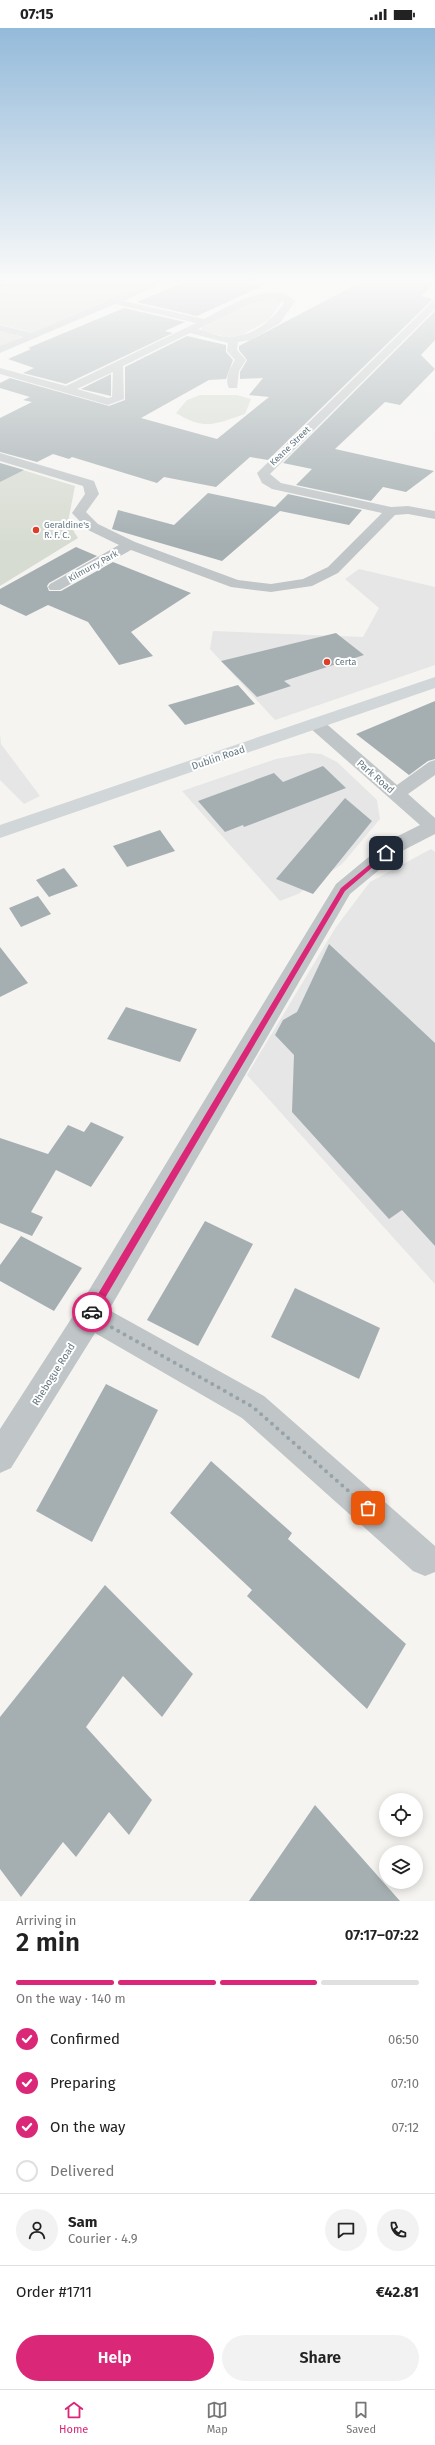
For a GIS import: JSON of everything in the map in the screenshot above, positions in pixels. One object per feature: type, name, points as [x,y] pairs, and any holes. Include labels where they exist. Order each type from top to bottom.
[{"type":"main road","name":"Dublin Road","points":[[0,832],[435,682]]},
{"type":"street","points":[[67,390],[107,370]]},
{"type":"street","points":[[0,371],[108,402],[118,399],[118,370]]},
{"type":"street","points":[[233,386],[234,370]]},
{"type":"street","name":"Keane Street","points":[[367,370],[263,473],[267,480],[277,486],[391,510]]},
{"type":"street","points":[[0,456],[89,484],[92,494],[79,513],[93,527],[130,545],[236,584],[271,588],[307,584],[333,570],[391,510],[430,514],[435,501]]},
{"type":"street","name":"Kilmurry Park","points":[[55,587],[130,545]]},
{"type":"street","name":"Park Road","points":[[316,724],[434,828]]},
{"type":"street","points":[[396,794],[435,766]]},
{"type":"street","name":"Rhebogue Road","points":[[0,1457],[90,1315],[343,889],[394,846],[434,828]]},
{"type":"street","points":[[90,1315],[253,1407],[425,1559]]},
{"type":"shaded area","points":[[200,395],[237,395],[251,399],[245,414],[218,423],[203,424],[186,419],[176,413],[187,400]]},
{"type":"shaded area","name":"Geraldine's R. F. C.","points":[[0,463],[75,486],[68,522],[78,538],[0,586]]},
{"type":"shaded area","points":[[359,569],[435,587],[435,665],[275,720],[210,649],[213,631],[363,637],[379,608],[345,579]]},
{"type":"shaded area","points":[[0,734],[1,744],[40,796],[24,804],[0,780]]},
{"type":"shaded area","points":[[309,753],[321,754],[337,762],[377,800],[380,819],[342,864],[298,894],[280,901],[182,791],[276,759]]},
{"type":"shaded area","points":[[431,849],[435,852],[435,1284],[247,1075],[336,927],[370,882]]},
{"type":"building","points":[[29,370],[95,370],[66,384],[23,373]]},
{"type":"building","points":[[125,370],[229,370],[226,379],[209,380],[141,418],[217,439],[269,397],[249,395],[263,378],[240,379],[241,370],[360,370],[268,460],[250,457],[216,487],[164,477],[157,483],[72,457],[69,459],[53,454],[37,462],[0,452],[0,418],[32,402],[23,400],[30,397],[0,388],[0,383],[10,378],[109,406],[125,400]]},
{"type":"building","points":[[376,370],[434,370],[400,405],[385,402],[335,449],[434,471],[406,492],[383,487],[371,501],[296,485],[312,469],[283,463]]},
{"type":"building","points":[[111,374],[111,396],[81,389]]},
{"type":"building","points":[[0,463],[24,470],[0,482]]},
{"type":"building","points":[[208,493],[275,507],[288,494],[362,510],[349,525],[280,511],[222,561],[112,529],[118,510],[174,525]]},
{"type":"building","points":[[76,547],[97,556],[49,583],[47,586],[49,591],[61,591],[113,562],[191,593],[131,632],[153,656],[119,665],[88,622],[48,605],[26,616],[0,604],[0,589]]},
{"type":"building","points":[[336,633],[364,655],[284,681],[291,686],[257,697],[221,661]]},
{"type":"building","points":[[238,685],[255,704],[185,725],[168,705]]},
{"type":"building","points":[[435,701],[435,759],[428,761],[409,775],[356,734]]},
{"type":"building","points":[[323,766],[346,788],[244,827],[243,825],[225,832],[198,801],[274,773],[283,782]]},
{"type":"building","points":[[345,798],[372,821],[313,894],[276,879]]},
{"type":"building","points":[[160,830],[175,851],[127,867],[113,846]]},
{"type":"building","points":[[64,868],[78,886],[49,897],[36,880]]},
{"type":"building","points":[[38,896],[51,914],[21,927],[9,908]]},
{"type":"building","points":[[329,944],[435,1043],[435,1246],[402,1210],[389,1219],[292,1112],[294,1055],[275,1035],[283,1020],[297,1012]]},
{"type":"building","points":[[0,947],[28,983],[0,997]]},
{"type":"building","points":[[126,1007],[197,1029],[180,1062],[107,1039]]},
{"type":"building","points":[[91,1122],[124,1137],[91,1187],[56,1170],[31,1212],[43,1217],[32,1236],[0,1223],[0,1138],[48,1154],[68,1125],[84,1132]]},
{"type":"building","points":[[205,1221],[253,1244],[198,1346],[147,1320]]},
{"type":"building","points":[[21,1236],[82,1268],[54,1311],[0,1281],[0,1265]]},
{"type":"building","points":[[295,1288],[380,1328],[359,1379],[271,1337]]},
{"type":"building","points":[[106,1384],[158,1410],[92,1542],[36,1511]]},
{"type":"building","points":[[211,1461],[292,1533],[288,1539],[406,1644],[367,1709],[247,1596],[252,1590],[170,1513]]},
{"type":"building","points":[[105,1585],[193,1674],[162,1717],[123,1676],[86,1727],[152,1800],[129,1835],[109,1812],[76,1857],[63,1842],[21,1897],[0,1869],[0,1717]]},
{"type":"building","points":[[315,1805],[379,1877],[379,1889],[389,1889],[400,1901],[249,1901]]},
{"type":"way so far","points":[[92,1312],[90,1315],[253,1407],[368,1508]]},
{"type":"place","name":"Geraldine's R. F. C.","points":[[36,530]]},
{"type":"place","name":"Certa","points":[[327,662]]},
{"type":"route","points":[[92,1312],[343,889],[368,866],[386,853]]}]
